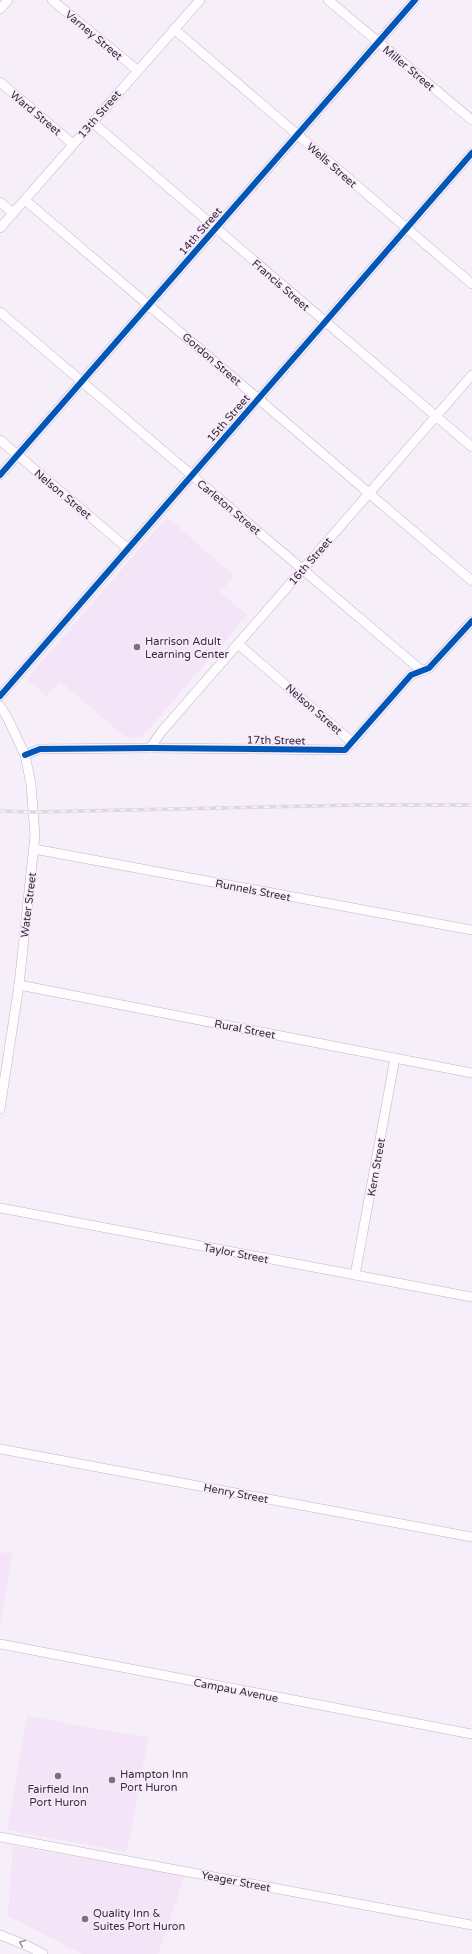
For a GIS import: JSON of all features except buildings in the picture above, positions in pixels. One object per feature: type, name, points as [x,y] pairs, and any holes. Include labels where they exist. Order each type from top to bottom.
[{"type":"street","points":[[0,9],[8,0]]},
{"type":"street","name":"Varney Street","points":[[52,0],[137,70]]},
{"type":"street","name":"Miller Street","points":[[328,0],[472,120]]},
{"type":"street","name":"14th Street","points":[[0,474],[415,0]]},
{"type":"street","name":"13th Street","points":[[0,228],[137,70],[174,30],[194,2]]},
{"type":"street","name":"Wells Street","points":[[174,30],[472,284]]},
{"type":"street","name":"Ward Street","points":[[0,82],[73,144]]},
{"type":"street","name":"Francis Street","points":[[92,122],[215,229],[472,447]]},
{"type":"street","name":"15th Street","points":[[0,696],[127,548],[472,153]]},
{"type":"street","name":"Gordon Street","points":[[25,200],[472,581]]},
{"type":"street","points":[[0,202],[13,213]]},
{"type":"street","name":"Carleton Street","points":[[0,312],[422,671]]},
{"type":"street","name":"16th Street","points":[[150,748],[162,731],[472,375]]},
{"type":"street","name":"Nelson Street","points":[[0,440],[127,548]]},
{"type":"street","name":"17th Street","points":[[25,755],[40,749],[150,748],[345,750],[354,743],[411,676],[429,668],[472,621]]},
{"type":"street","name":"Nelson Street","points":[[238,644],[354,743]]},
{"type":"street","name":"Water Street","points":[[0,706],[8,719],[25,755],[32,791],[34,849],[19,985],[0,1109]]},
{"type":"street","name":"Runnels Street","points":[[34,849],[472,930]]},
{"type":"street","name":"Rural Street","points":[[19,985],[472,1072]]},
{"type":"street","name":"Kern Street","points":[[355,1275],[396,1058]]},
{"type":"street","name":"Taylor Street","points":[[0,1208],[472,1297]]},
{"type":"street","name":"Henry Street","points":[[0,1449],[472,1537]]},
{"type":"street","name":"Campau Avenue","points":[[0,1644],[472,1734]]},
{"type":"street","name":"Yeager Street","points":[[0,1837],[472,1925]]},
{"type":"street","points":[[0,1935],[28,1946],[43,1954]]},
{"type":"shaded area","name":"Harrison Adult Learning Center","points":[[167,517],[234,576],[220,592],[247,615],[142,737],[125,737],[60,681],[47,696],[27,679]]},
{"type":"shaded area","points":[[0,1552],[12,1554],[0,1624]]},
{"type":"shaded area","points":[[27,1716],[148,1738],[127,1852],[7,1830]]},
{"type":"shaded area","points":[[13,1846],[185,1875],[158,1954],[82,1954],[8,1916]]},
{"type":"railway","points":[[0,811],[34,812],[357,805],[472,805]]},
{"type":"cycle path","points":[[0,475],[415,0]]},
{"type":"cycle path","points":[[0,696],[472,153]]},
{"type":"cycle path","points":[[25,755],[40,749],[150,748],[345,750],[411,675],[429,668],[472,621]]},
{"type":"place","name":"Harrison Adult Learning Center","points":[[137,647]]},
{"type":"place","name":"Fairfield Inn Port Huron","points":[[58,1776]]},
{"type":"place","name":"Hampton Inn Port Huron","points":[[112,1780]]},
{"type":"place","name":"Quality Inn & Suites Port Huron","points":[[85,1919]]}]
